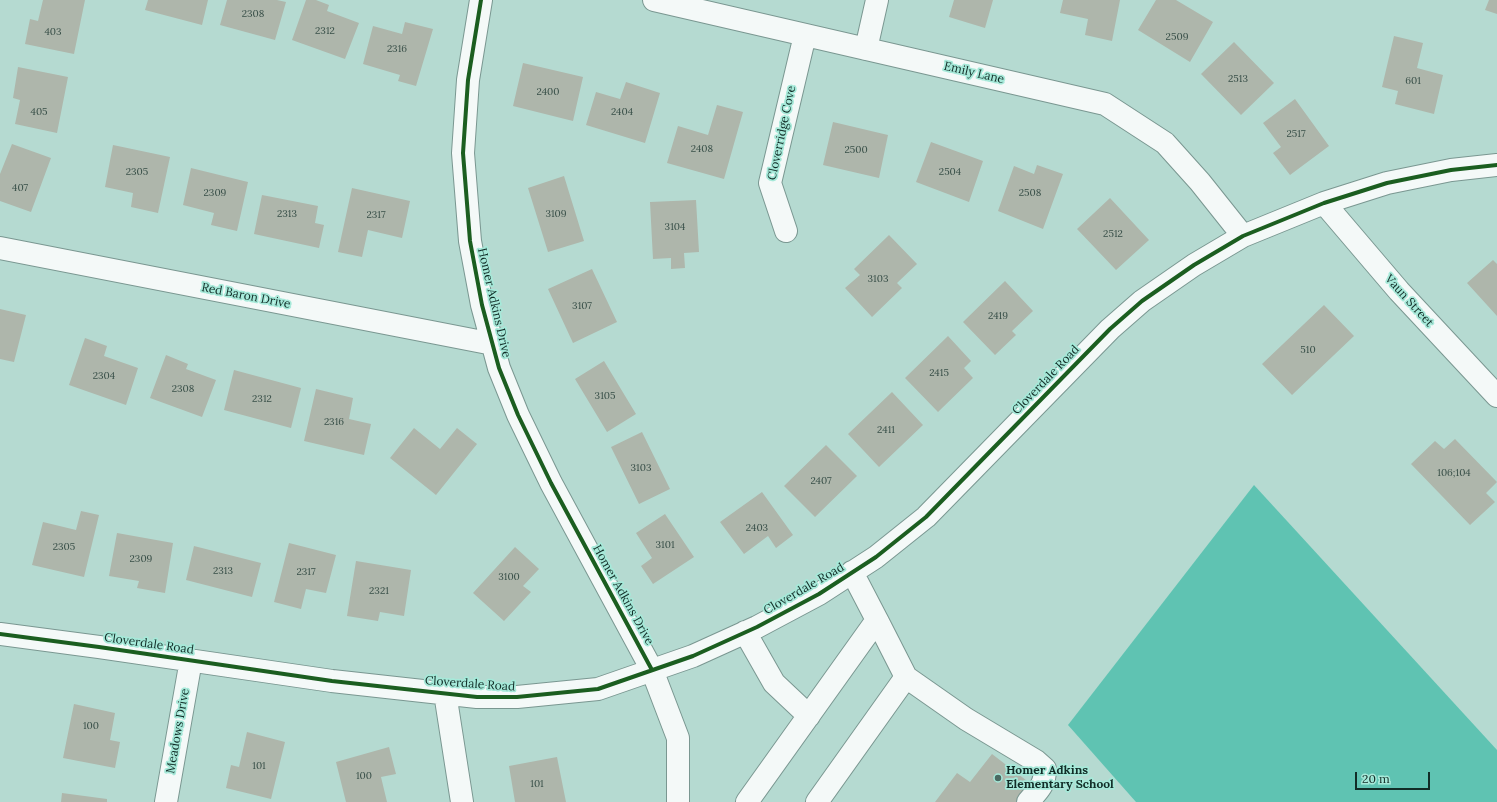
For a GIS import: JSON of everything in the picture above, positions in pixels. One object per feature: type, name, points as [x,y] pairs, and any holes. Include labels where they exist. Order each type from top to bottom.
[{"type":"street","name":"Homer Adkins Drive","points":[[481,0],[468,80],[463,153],[470,240],[482,305],[499,368],[515,408],[550,483],[652,670],[678,738],[678,802]]},
{"type":"street","name":"Emily Lane","points":[[654,0],[1105,104],[1166,143],[1200,182],[1243,236]]},
{"type":"street","points":[[866,49],[878,0]]},
{"type":"street","name":"Cloverridge Cove","points":[[786,231],[770,183],[805,35]]},
{"type":"street","name":"Cloverdale Road","points":[[0,634],[332,681],[477,697],[517,697],[598,689],[693,656],[745,632],[818,594],[876,557],[926,517],[1116,324],[1142,301],[1194,265],[1243,236],[1324,203],[1396,181],[1451,170],[1497,165]]},
{"type":"street","name":"Vaun Street","points":[[1324,203],[1399,292],[1497,396]]},
{"type":"street","name":"Red Baron Drive","points":[[0,248],[493,344]]},
{"type":"street","points":[[852,572],[906,677],[966,719],[1036,761],[1045,769],[1045,779],[1028,802]]},
{"type":"street","points":[[748,802],[877,620]]},
{"type":"street","points":[[745,632],[774,683],[809,716]]},
{"type":"street","name":"Meadows Drive","points":[[166,802],[191,660]]},
{"type":"street","points":[[817,802],[906,677]]},
{"type":"street","points":[[445,693],[462,802]]},
{"type":"green space","points":[[1254,485],[1497,750],[1497,802],[1136,802],[1068,725]]},
{"type":"building","points":[[43,0],[85,0],[74,54],[25,44],[30,19],[38,21]]},
{"type":"building","points":[[148,0],[208,0],[202,25],[145,10]]},
{"type":"building","points":[[227,0],[277,0],[286,2],[275,40],[220,25]]},
{"type":"building","points":[[306,0],[316,0],[329,5],[327,11],[359,23],[345,59],[292,40]]},
{"type":"building","points":[[954,0],[993,0],[985,28],[949,17]]},
{"type":"building","points":[[1063,0],[1120,0],[1112,41],[1085,35],[1088,19],[1060,13]]},
{"type":"building","points":[[1156,0],[1176,0],[1213,22],[1190,62],[1138,30]]},
{"type":"building","points":[[1489,0],[1497,0],[1497,14],[1485,10]]},
{"type":"building","points":[[405,22],[433,29],[416,86],[398,81],[400,75],[363,64],[373,26],[402,34]]},
{"type":"building","points":[[1394,36],[1423,43],[1417,68],[1443,75],[1434,114],[1395,104],[1398,91],[1382,87]]},
{"type":"building","points":[[1234,42],[1274,83],[1241,115],[1201,74]]},
{"type":"building","points":[[523,63],[583,77],[573,121],[513,106]]},
{"type":"building","points":[[18,67],[68,77],[57,133],[15,124],[20,100],[13,98]]},
{"type":"building","points":[[626,82],[660,93],[645,143],[586,125],[596,92],[620,99]]},
{"type":"building","points":[[1295,99],[1329,146],[1290,175],[1273,153],[1281,147],[1263,123]]},
{"type":"building","points":[[717,105],[743,112],[724,179],[667,163],[678,126],[708,135]]},
{"type":"building","points":[[833,122],[888,135],[879,178],[823,165]]},
{"type":"building","points":[[931,142],[983,161],[969,202],[916,182]]},
{"type":"building","points":[[12,144],[51,158],[31,212],[0,201],[0,174]]},
{"type":"building","points":[[113,145],[170,157],[158,213],[131,207],[133,193],[105,187]]},
{"type":"building","points":[[1037,165],[1063,174],[1043,229],[998,211],[1014,166],[1034,174]]},
{"type":"building","points":[[191,168],[248,182],[237,231],[211,225],[214,213],[183,205]]},
{"type":"building","points":[[564,176],[584,241],[548,252],[528,188]]},
{"type":"building","points":[[352,188],[410,201],[402,238],[368,230],[362,257],[338,252]]},
{"type":"building","points":[[262,195],[318,206],[315,223],[324,225],[319,248],[254,234]]},
{"type":"building","points":[[1110,198],[1149,240],[1116,270],[1077,229]]},
{"type":"building","points":[[696,200],[699,252],[684,253],[685,268],[671,269],[671,258],[653,259],[650,202]]},
{"type":"building","points":[[889,235],[917,264],[897,283],[902,288],[872,317],[845,288],[860,275],[854,269]]},
{"type":"building","points":[[1493,260],[1497,264],[1497,316],[1467,283]]},
{"type":"building","points":[[592,269],[617,322],[573,343],[548,289]]},
{"type":"building","points":[[1005,281],[1033,311],[1012,331],[1016,335],[995,355],[963,322]]},
{"type":"building","points":[[1324,305],[1354,336],[1292,395],[1262,364]]},
{"type":"building","points":[[0,309],[26,315],[14,362],[0,359]]},
{"type":"building","points":[[948,336],[971,361],[964,368],[973,378],[938,412],[905,378]]},
{"type":"building","points":[[85,338],[107,346],[104,356],[138,368],[126,405],[69,385]]},
{"type":"building","points":[[166,355],[188,364],[186,369],[216,380],[202,417],[150,398]]},
{"type":"building","points":[[604,361],[636,414],[607,432],[575,379]]},
{"type":"building","points":[[234,370],[301,388],[291,428],[224,410]]},
{"type":"building","points":[[316,389],[353,398],[349,419],[371,424],[364,455],[304,441]]},
{"type":"building","points":[[892,392],[923,425],[879,467],[848,434]]},
{"type":"building","points":[[414,428],[440,449],[457,428],[477,444],[436,495],[390,458]]},
{"type":"building","points":[[642,432],[670,489],[639,504],[611,447]]},
{"type":"building","points":[[1455,439],[1497,482],[1486,493],[1495,502],[1470,525],[1411,464],[1435,441],[1444,449]]},
{"type":"building","points":[[826,445],[857,476],[815,517],[784,486]]},
{"type":"building","points":[[762,492],[793,535],[776,548],[768,536],[744,554],[720,522]]},
{"type":"building","points":[[81,511],[99,515],[84,577],[32,565],[43,522],[76,530]]},
{"type":"building","points":[[665,514],[694,557],[653,584],[641,566],[652,558],[636,533]]},
{"type":"building","points":[[117,533],[173,543],[165,593],[137,588],[139,581],[109,576]]},
{"type":"building","points":[[289,543],[336,555],[326,593],[306,589],[301,609],[274,602]]},
{"type":"building","points":[[194,546],[261,563],[252,597],[186,580]]},
{"type":"building","points":[[515,547],[539,569],[523,586],[531,592],[504,621],[473,593]]},
{"type":"building","points":[[356,561],[411,570],[404,616],[380,612],[378,621],[347,616]]},
{"type":"building","points":[[74,704],[115,713],[110,740],[120,742],[115,768],[63,758]]},
{"type":"building","points":[[247,732],[285,742],[271,799],[226,788],[231,765],[239,767]]},
{"type":"building","points":[[389,747],[396,774],[381,777],[387,802],[346,802],[336,762]]},
{"type":"building","name":"Homer Adkins Elementary School","points":[[992,754],[1031,784],[1016,802],[935,802],[957,773],[970,782]]},
{"type":"building","points":[[557,757],[566,802],[515,802],[509,766]]},
{"type":"building","points":[[62,793],[107,799],[107,802],[61,802]]},
{"type":"cycle path","points":[[481,0],[468,80],[463,153],[470,241],[482,305],[499,368],[518,415],[551,483],[652,670]]},
{"type":"cycle path","points":[[0,634],[332,681],[477,697],[517,697],[598,689],[693,656],[757,627],[819,594],[876,557],[926,517],[1110,329],[1142,301],[1194,265],[1243,236],[1324,203],[1387,183],[1451,170],[1497,165]]},
{"type":"place","name":"Homer Adkins Elementary School","points":[[998,778]]}]
